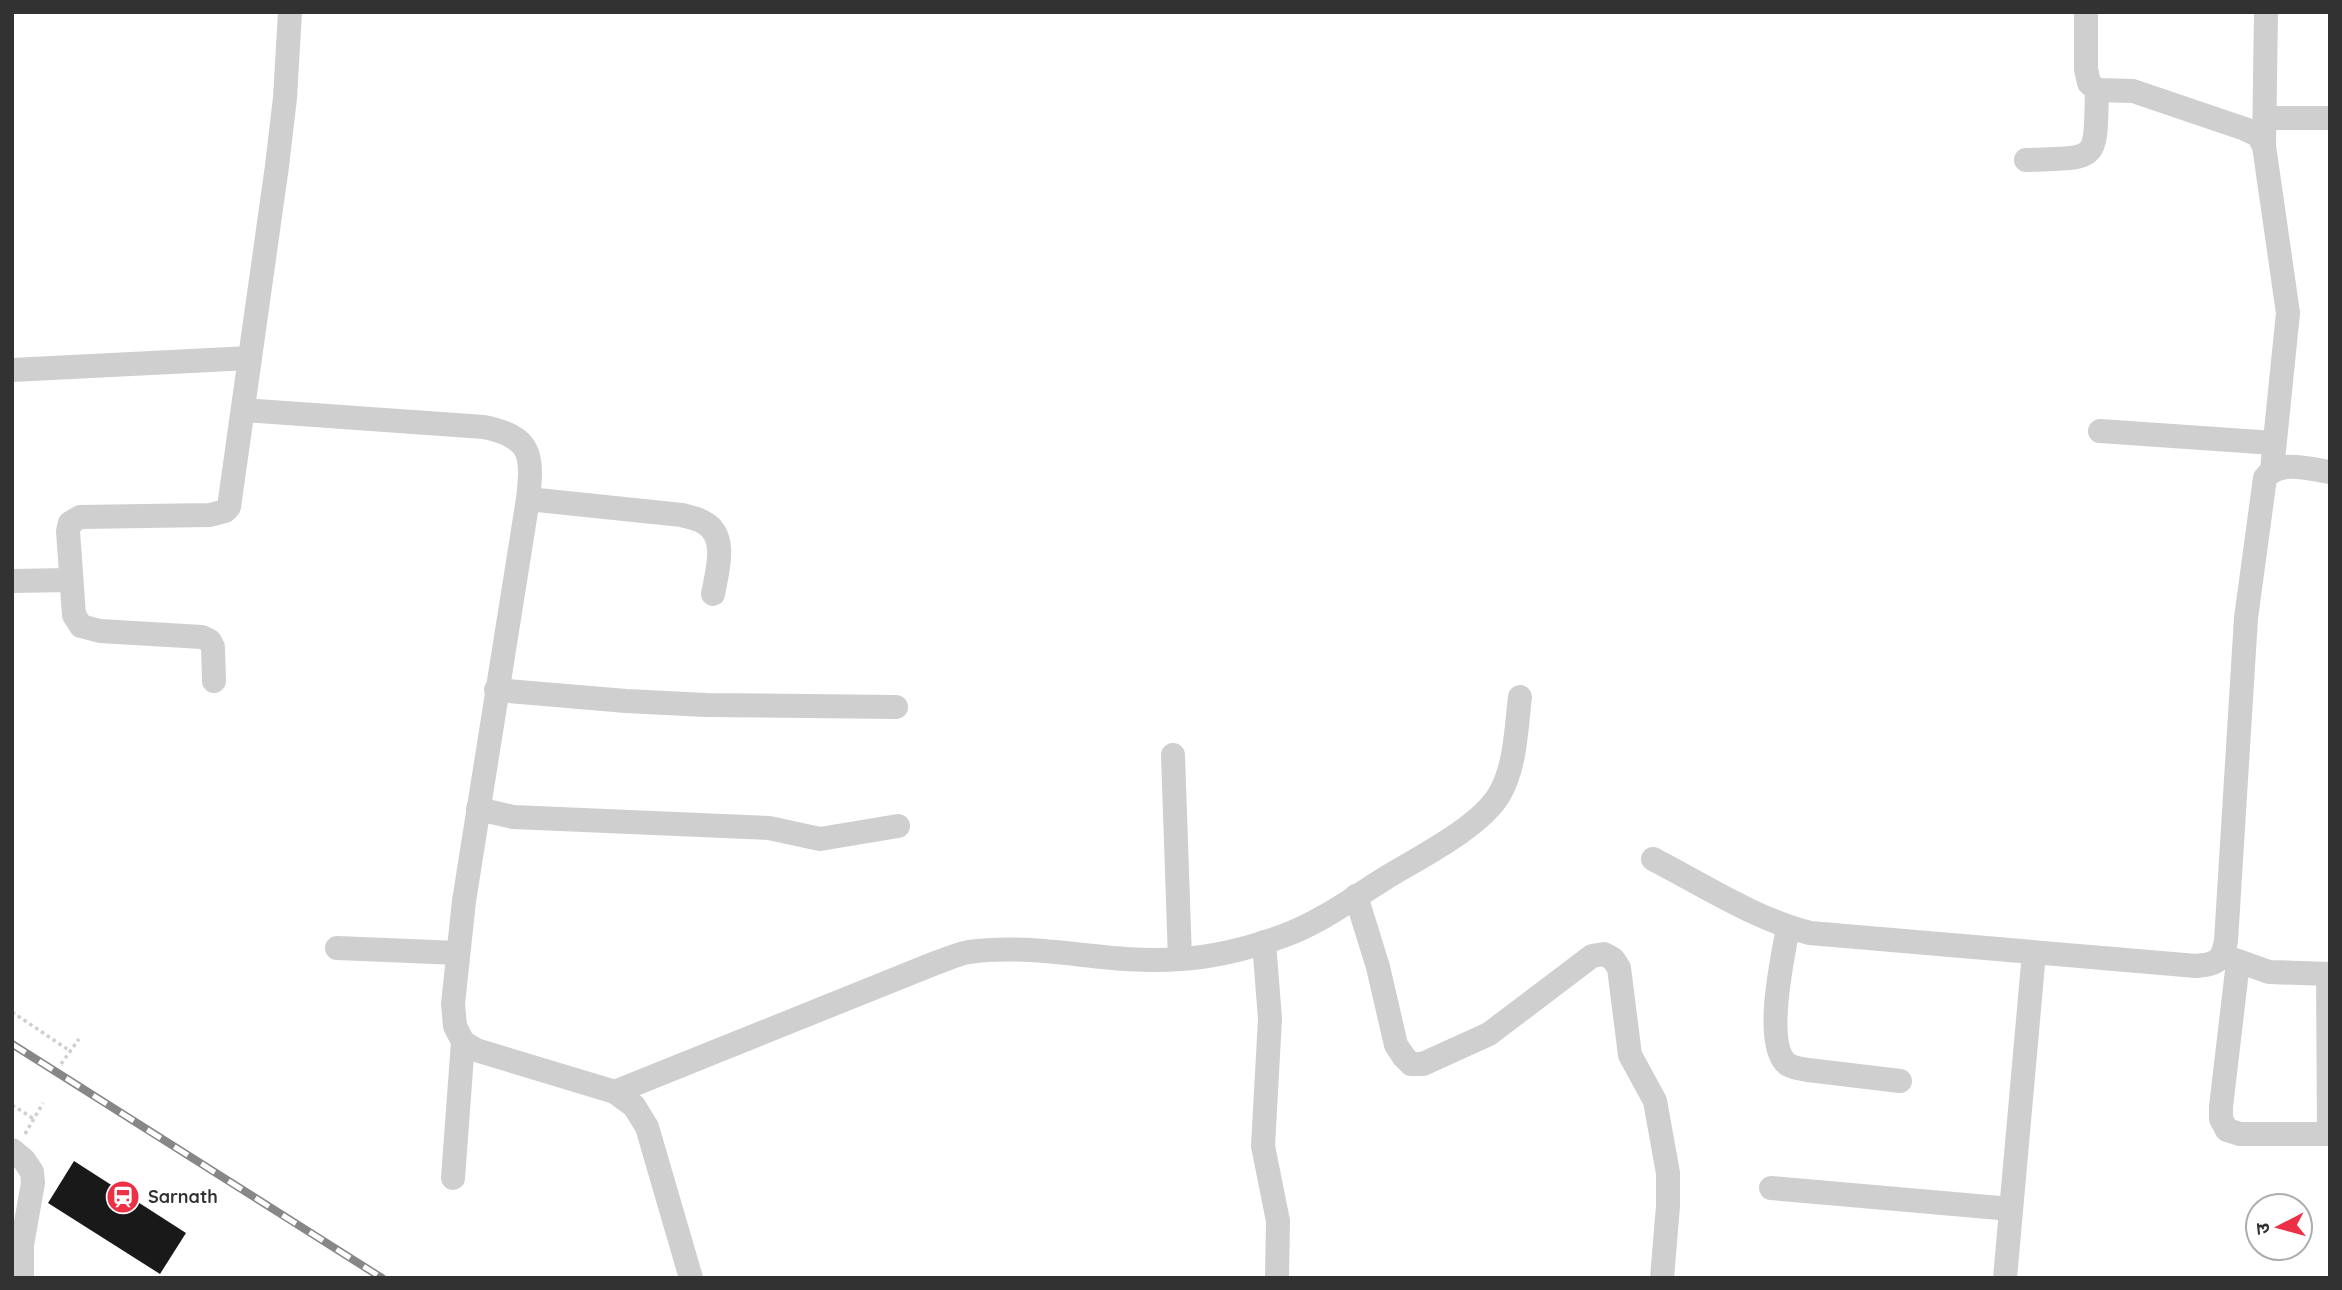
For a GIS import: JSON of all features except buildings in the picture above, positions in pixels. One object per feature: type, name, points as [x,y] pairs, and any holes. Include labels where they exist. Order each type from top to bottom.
[{"type":"street","points":[[214,681],[213,647],[210,640],[202,637],[100,631],[81,626],[74,615],[68,531],[69,523],[75,518],[211,515],[225,511],[229,506],[285,98],[290,12]]},
{"type":"street","points":[[2086,12],[2086,69],[2089,83],[2097,90],[2133,91],[2159,99],[2245,129],[2258,135],[2264,146]]},
{"type":"street","points":[[2266,12],[2264,146],[2288,313],[2272,470]]},
{"type":"street","points":[[2026,160],[2078,158],[2089,154],[2095,144],[2097,90]]},
{"type":"street","points":[[2265,118],[2330,118]]},
{"type":"street","points":[[12,370],[250,358]]},
{"type":"street","points":[[244,410],[484,427],[505,431],[520,440],[527,453],[531,474],[528,499],[496,690],[458,953],[453,1004],[455,1026],[463,1042],[453,1178]]},
{"type":"street","points":[[2100,431],[2274,443]]},
{"type":"street","points":[[1653,859],[1788,928],[1810,933],[2196,966],[2231,959],[2269,972],[2329,974],[2329,1134],[2240,1134],[2227,1130],[2221,1119],[2221,1107],[2231,959],[2226,941],[2246,618],[2265,478],[2272,470],[2283,467],[2330,472]]},
{"type":"street","points":[[528,499],[681,515],[704,522],[717,537],[720,550],[713,594]]},
{"type":"street","points":[[12,581],[70,580]]},
{"type":"street","points":[[496,690],[693,705],[896,707]]},
{"type":"street","points":[[615,1092],[965,953],[1003,949],[1045,950],[1147,960],[1180,959],[1248,948],[1286,935],[1446,841],[1493,802],[1511,763],[1520,697]]},
{"type":"street","points":[[1173,755],[1180,959]]},
{"type":"street","points":[[478,809],[527,818],[769,828],[820,839],[898,826]]},
{"type":"street","points":[[1356,896],[1378,967],[1396,1045],[1404,1058],[1411,1063],[1423,1064],[1489,1034],[1592,956],[1604,954],[1613,959],[1619,968],[1630,1055],[1655,1101],[1668,1173],[1662,1278]]},
{"type":"street","points":[[1788,928],[1775,1011],[1780,1052],[1786,1063],[1794,1068],[1900,1081]]},
{"type":"street","points":[[1264,942],[1270,1019],[1263,1146],[1278,1221],[1278,1278]]},
{"type":"street","points":[[337,948],[458,953]]},
{"type":"street","points":[[2005,1278],[2034,953]]},
{"type":"street","points":[[463,1042],[493,1056],[615,1092],[634,1106],[647,1127],[691,1278]]},
{"type":"street","points":[[13,1150],[33,1172],[22,1245],[22,1278]]},
{"type":"street","points":[[1770,1188],[2011,1209]]},
{"type":"path","points":[[12,1012],[70,1051]]},
{"type":"path","points":[[61,1064],[79,1039]]},
{"type":"path","points":[[13,1150],[43,1103]]},
{"type":"path","points":[[12,1105],[34,1119]]},
{"type":"railway","points":[[12,1044],[382,1278]]},
{"type":"place","name":"Sarnath","points":[[123,1197]]}]
